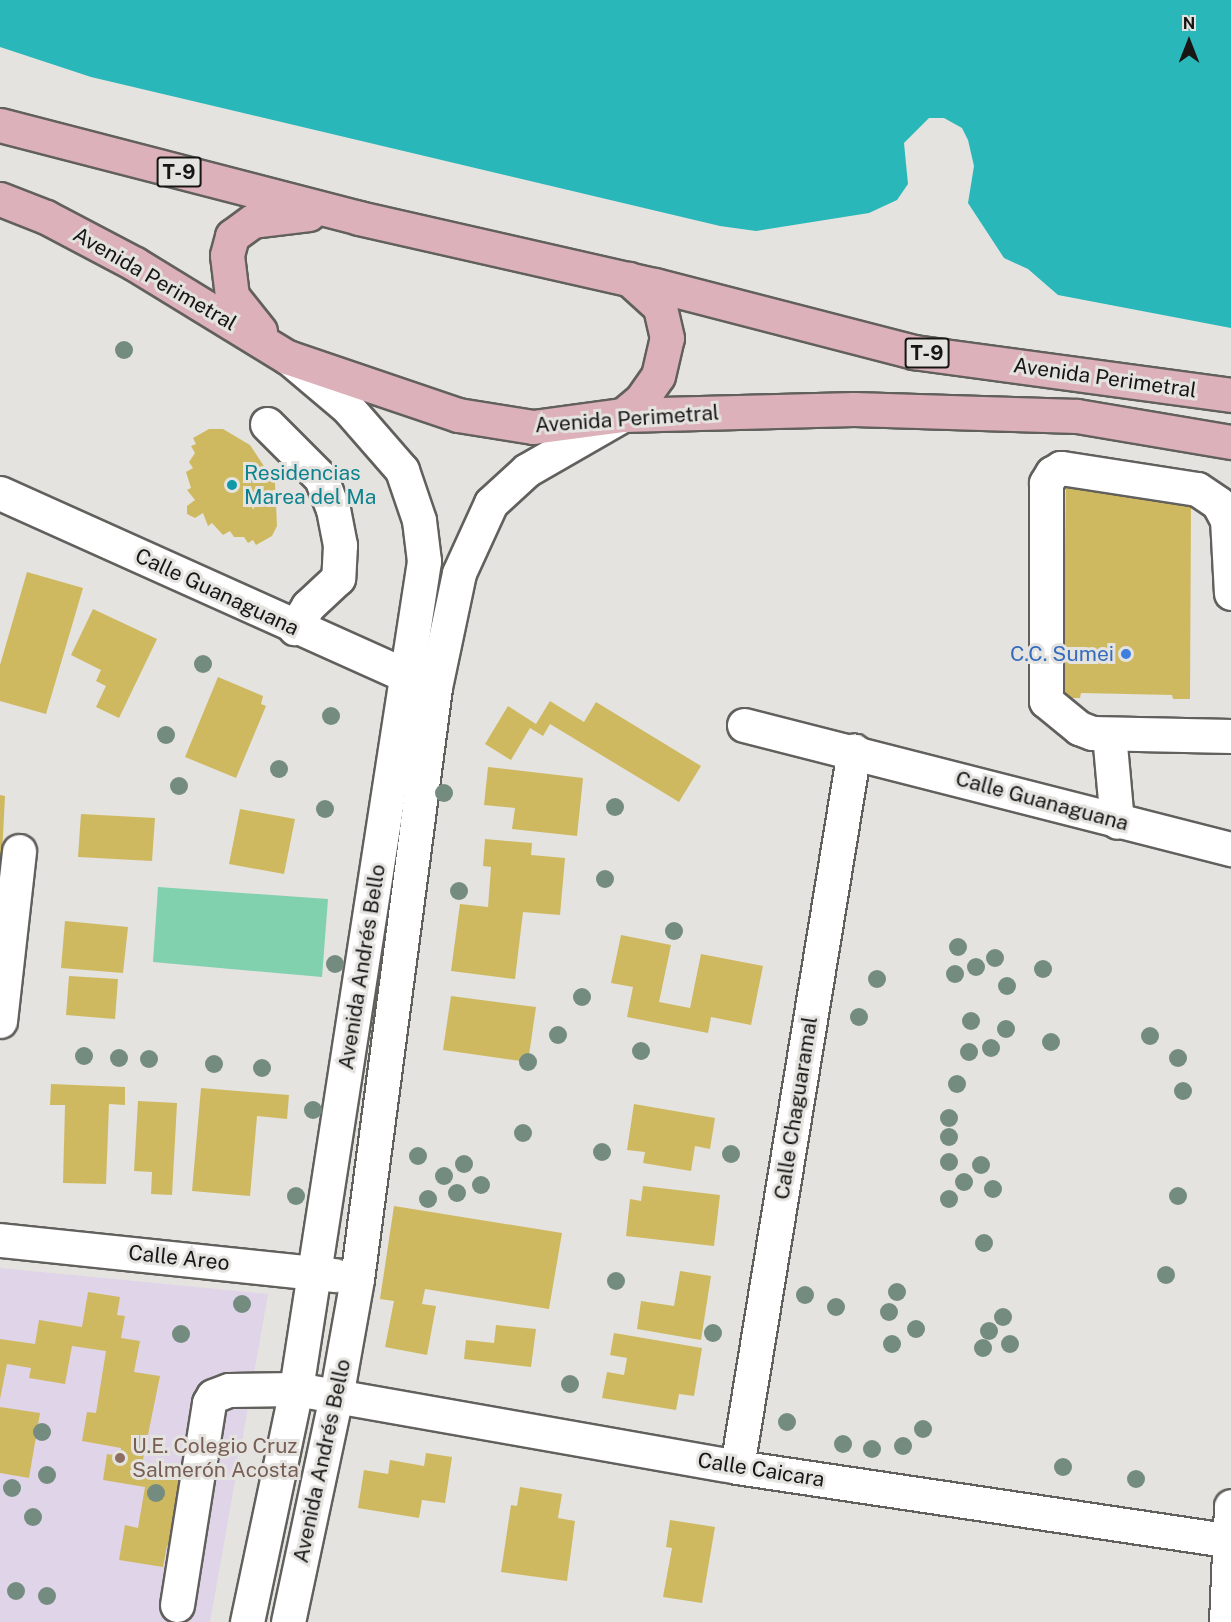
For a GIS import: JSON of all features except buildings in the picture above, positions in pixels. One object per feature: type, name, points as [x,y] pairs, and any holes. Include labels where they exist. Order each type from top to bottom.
[{"type":"main road","name":"Avenida Perimetral","points":[[0,124],[358,218],[629,279],[914,352],[1231,395]]},
{"type":"main road","name":"Avenida Perimetral","points":[[0,199],[46,217],[135,264],[287,357],[458,416],[533,427],[623,415],[854,409],[1077,416],[1231,442]]},
{"type":"main road","name":"T-9","points":[[287,357],[246,317],[232,296],[227,255],[232,236],[253,221],[267,217],[305,214],[358,218]]},
{"type":"main road","points":[[623,415],[640,400],[658,376],[667,338],[660,308],[629,279]]},
{"type":"street","name":"Avenida Andrés Bello","points":[[287,357],[347,406],[402,470],[419,520],[424,561],[421,683],[357,1279],[336,1397],[288,1622]]},
{"type":"street","name":"Avenida Andrés Bello","points":[[247,1622],[296,1389],[314,1272],[421,683],[459,573],[491,503],[527,470],[623,415]]},
{"type":"street","points":[[267,424],[321,478],[333,509],[340,545],[338,578],[308,606],[295,628]]},
{"type":"street","points":[[1231,593],[1227,520],[1218,503],[1204,493],[1173,483],[1061,468],[1052,473],[1046,483],[1046,701],[1079,728],[1109,734],[1231,736]]},
{"type":"street","name":"Calle Guanaguana","points":[[0,494],[421,683]]},
{"type":"street","name":"Calle Guanaguana","points":[[744,725],[854,750],[1117,822],[1231,849]]},
{"type":"street","points":[[1109,734],[1117,822]]},
{"type":"street","name":"Calle Chaguaramal","points":[[737,1467],[854,750]]},
{"type":"street","points":[[0,1021],[19,851]]},
{"type":"street","name":"Calle Areo","points":[[0,1240],[314,1272],[357,1279]]},
{"type":"street","name":"Calle Caicara","points":[[177,1605],[213,1396],[229,1390],[296,1389],[737,1467],[1228,1540]]},
{"type":"street","points":[[1226,1622],[1231,1506]]},
{"type":"shaded area","name":"U.E. Colegio Cruz Salmerón Acosta","points":[[0,1268],[268,1294],[210,1622],[0,1622]]},
{"type":"green space","points":[[158,887],[328,899],[322,977],[153,962]]},
{"type":"water","points":[[0,0],[1231,0],[1231,328],[1058,295],[1028,269],[1004,258],[968,203],[974,166],[968,140],[962,128],[944,118],[929,118],[904,143],[908,184],[897,200],[869,213],[756,231],[720,226],[91,77],[0,47]]},
{"type":"place","name":"Residencias Marea del Ma","points":[[232,485]]},
{"type":"place","name":"C.C. Sumei","points":[[1126,654]]},
{"type":"place","name":"U.E. Colegio Cruz Salmerón Acosta","points":[[120,1458]]}]
